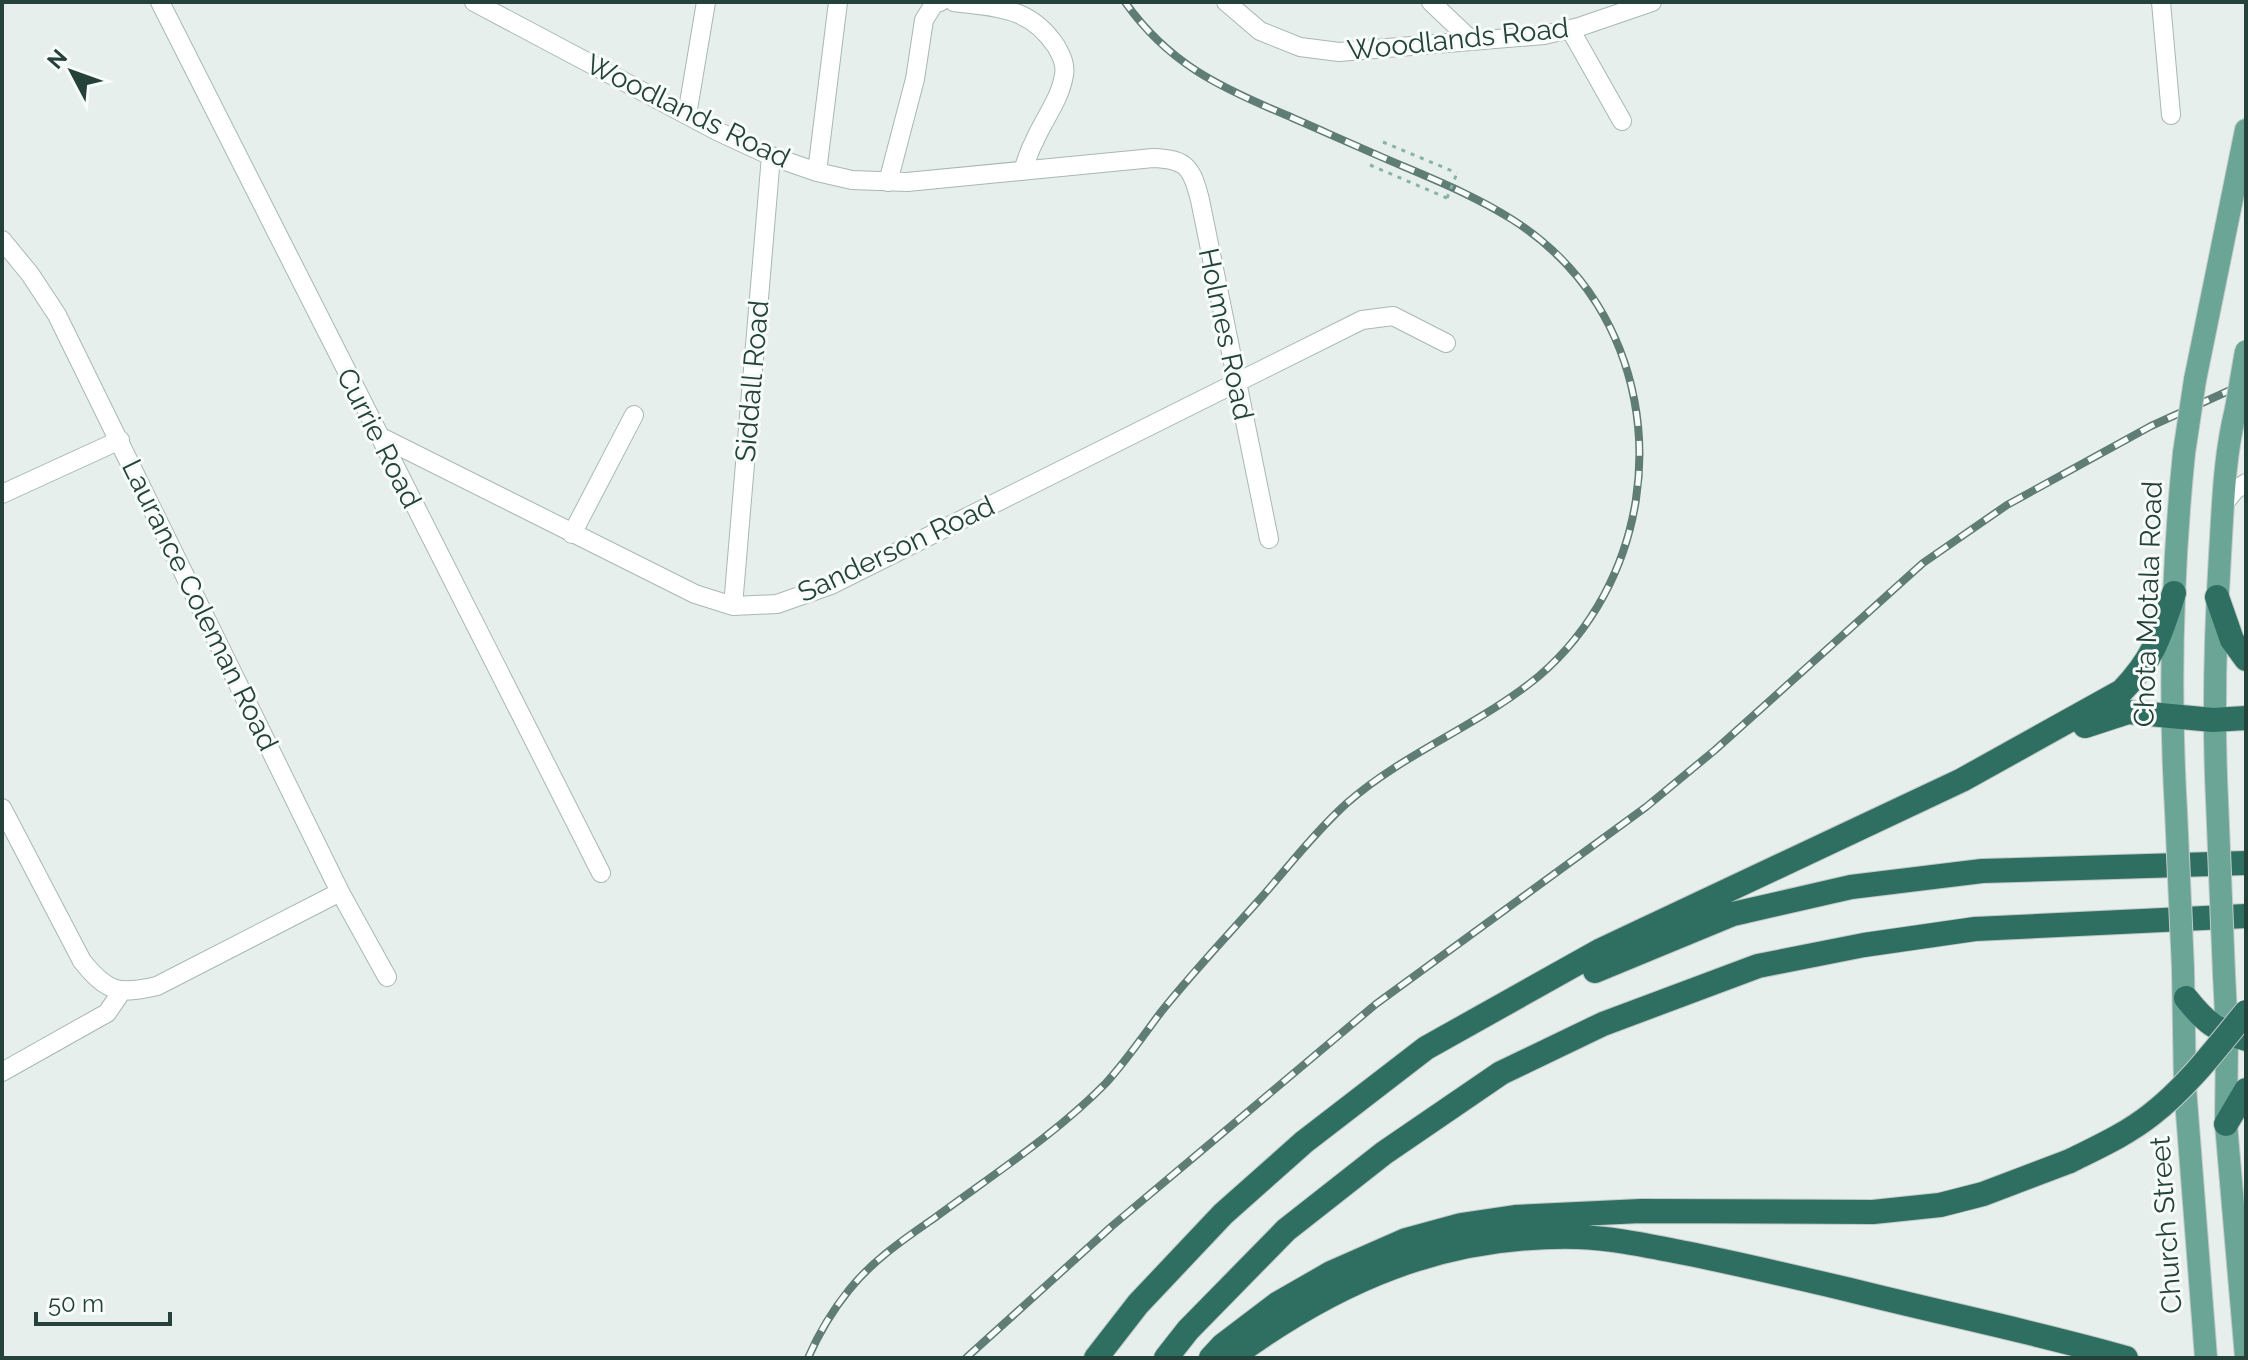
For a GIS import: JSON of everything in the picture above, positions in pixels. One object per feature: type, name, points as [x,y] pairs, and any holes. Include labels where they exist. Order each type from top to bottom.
[{"type":"highway","points":[[2001,760],[2122,691],[2142,672],[2158,645],[2174,593]]},
{"type":"highway","points":[[2217,597],[2232,640],[2246,659]]},
{"type":"highway","points":[[1096,1358],[1138,1304],[1223,1214],[1304,1142],[1426,1048],[1601,950],[2001,760],[2110,716],[2128,712],[2213,720],[2246,718]]},
{"type":"highway","points":[[1304,1142],[1431,1055],[1615,961],[1733,914],[1851,887],[1982,871],[2246,863]]},
{"type":"highway","points":[[1166,1358],[1188,1330],[1286,1230],[1384,1153],[1501,1073],[1603,1024],[1758,966],[1864,945],[1975,929],[2246,916]]},
{"type":"highway","points":[[2186,998],[2204,1021],[2237,1036]]},
{"type":"highway","points":[[1211,1358],[1223,1345],[1277,1304],[1331,1273],[1406,1240],[1461,1225],[1515,1217],[1641,1211],[1804,1213],[1900,1209],[1940,1205],[1983,1194],[2070,1161],[2116,1139],[2152,1114],[2206,1060],[2246,1012]]},
{"type":"highway","points":[[2226,1124],[2246,1090]]},
{"type":"highway","points":[[1231,1358],[1287,1318],[1355,1281],[1423,1255],[1506,1239],[1578,1237],[1627,1241],[1758,1268],[2126,1358]]},
{"type":"main road","name":"Chota Motala Road","points":[[2185,1087],[2186,998],[2171,716],[2174,593],[2184,453],[2195,380],[2246,130]]},
{"type":"main road","points":[[2246,351],[2238,423],[2223,505],[2213,720],[2224,974],[2237,1036],[2226,1124],[2246,1357]]},
{"type":"main road","name":"Church Street","points":[[2185,1087],[2206,1358]]},
{"type":"street","name":"Currie Road","points":[[160,2],[601,873]]},
{"type":"street","name":"Woodlands Road","points":[[474,2],[687,115],[771,156],[817,172],[852,180],[907,182],[1153,158]]},
{"type":"street","points":[[687,115],[706,2]]},
{"type":"street","points":[[817,172],[838,2]]},
{"type":"street","points":[[888,182],[915,79],[924,20],[934,4],[940,2]]},
{"type":"street","points":[[954,2],[1020,13],[1034,20],[1062,56],[1065,72],[1058,94],[1034,140],[1023,171]]},
{"type":"street","name":"Woodlands Road","points":[[1226,2],[1260,31],[1300,47],[1350,52],[1544,35],[1652,2]]},
{"type":"street","points":[[1431,2],[1471,40]]},
{"type":"street","points":[[2161,2],[2171,115]]},
{"type":"street","points":[[1570,29],[1622,121]]},
{"type":"street","name":"Siddall Road","points":[[733,606],[771,156]]},
{"type":"street","name":"Holmes Road","points":[[1153,158],[1175,159],[1194,176],[1269,539]]},
{"type":"street","name":"Laurance Coleman Road","points":[[2,240],[30,274],[57,315],[340,892],[387,977]]},
{"type":"street","name":"Sanderson Road","points":[[377,435],[695,594],[733,606],[777,604],[831,585],[1362,320],[1393,316],[1446,343]]},
{"type":"street","points":[[572,534],[634,415]]},
{"type":"street","points":[[2,494],[120,440]]},
{"type":"street","points":[[2223,505],[2235,490],[2246,483]]},
{"type":"street","points":[[2,808],[82,961],[98,980],[111,989],[130,992],[157,986],[340,892]]},
{"type":"street","points":[[2,1072],[107,1013],[122,991]]},
{"type":"path","points":[[1370,165],[1447,198],[1457,173],[1383,142]]},
{"type":"railway","points":[[808,1358],[837,1306],[868,1270],[899,1243],[1044,1138],[1106,1083],[1185,983],[1347,803],[1393,769],[1492,709],[1539,676],[1575,638],[1604,596],[1624,549],[1636,500],[1639,450],[1634,399],[1620,350],[1597,304],[1558,256],[1536,236],[1488,205],[1262,105],[1196,71],[1159,41],[1125,2]]},
{"type":"railway","points":[[966,1358],[1112,1226],[1376,1004],[1646,807],[1715,750],[1923,563],[2007,505],[2151,426],[2246,383]]}]
